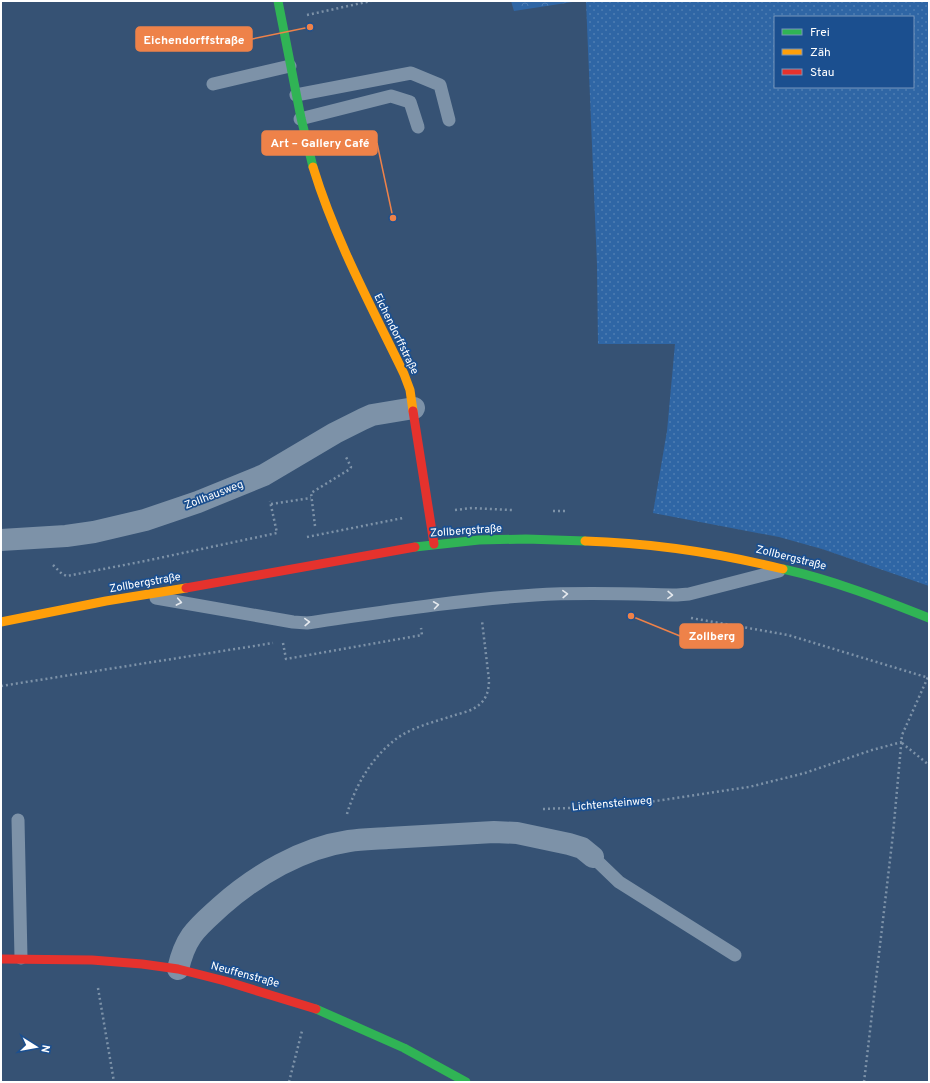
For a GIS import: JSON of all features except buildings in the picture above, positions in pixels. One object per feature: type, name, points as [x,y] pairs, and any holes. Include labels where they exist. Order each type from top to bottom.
[{"type":"street","name":"Eichendorffstraße","points":[[278,1],[300,119],[310,158],[330,219],[351,268],[404,374],[410,390],[434,544]]},
{"type":"street","name":"Zollhausweg","points":[[1,540],[66,536],[122,526],[145,520],[198,502],[264,475],[335,433],[372,415],[414,408]]},
{"type":"street","name":"Zollbergstraße","points":[[1,622],[373,553],[434,544],[480,540],[528,539],[626,542],[678,547],[718,554],[786,569],[860,591],[929,618]]},
{"type":"street","points":[[178,969],[184,948],[195,930],[227,901],[271,870],[296,857],[321,848],[349,841],[494,832],[517,833],[569,844],[582,848],[593,857]]},
{"type":"street","name":"Neuffenstraße","points":[[1,959],[21,958],[92,960],[142,964],[178,969],[263,991],[309,1006],[404,1048],[466,1082]]},
{"type":"lane","points":[[213,84],[290,66]]},
{"type":"lane","points":[[296,95],[411,73],[440,85],[449,120]]},
{"type":"lane","points":[[300,119],[391,96],[410,102],[418,127]]},
{"type":"lane","points":[[140,595],[286,621],[307,623],[446,604],[535,595],[689,594],[786,569]]},
{"type":"lane","points":[[18,820],[21,958]]},
{"type":"lane","points":[[593,857],[619,882],[735,955]]},
{"type":"path","points":[[282,21],[371,1]]},
{"type":"path","points":[[316,526],[311,493],[351,467],[335,433]]},
{"type":"path","points":[[30,539],[62,574],[67,576],[276,533],[271,504],[311,498]]},
{"type":"path","points":[[684,616],[788,635],[928,677],[902,735],[893,834],[864,1082]]},
{"type":"path","points":[[351,799],[360,780],[374,759],[392,742],[413,729],[467,711],[479,705],[485,697],[489,680],[482,620]]},
{"type":"path","points":[[282,642],[286,658],[422,635],[421,628]]},
{"type":"path","points":[[1,686],[274,643]]},
{"type":"path","points":[[902,742],[929,765]]},
{"type":"path","name":"Lichtensteinweg","points":[[540,809],[622,806],[749,787],[805,773],[872,750],[902,742]]},
{"type":"path","points":[[92,960],[114,1082]]},
{"type":"path","points":[[289,1082],[309,1006]]},
{"type":"green space","points":[[511,1],[579,1],[514,11]]},
{"type":"green space","points":[[586,1],[929,1],[929,586],[822,549],[779,537],[653,513],[667,431],[675,344],[598,344],[597,265]]},
{"type":"traffic: fast","points":[[278,1],[301,118],[313,167]]},
{"type":"traffic: fast","points":[[415,547],[479,540],[526,539],[585,541]]},
{"type":"traffic: fast","points":[[783,569],[839,584],[929,618]]},
{"type":"traffic: fast","points":[[316,1009],[404,1048],[466,1082]]},
{"type":"traffic: slow","points":[[313,167],[343,246],[404,374],[410,390],[413,411]]},
{"type":"traffic: slow","points":[[585,541],[635,544],[685,550],[734,558],[783,569]]},
{"type":"traffic: slow","points":[[1,622],[106,601],[186,588]]},
{"type":"traffic: jam","points":[[413,411],[434,544]]},
{"type":"traffic: jam","points":[[186,588],[415,547]]},
{"type":"traffic: jam","points":[[1,959],[92,960],[142,964],[178,969],[225,981],[316,1009]]},
{"type":"place","name":"Eichendorffstraße","points":[[310,27]]},
{"type":"place","name":"Art – Gallery Café","points":[[393,218]]},
{"type":"place","name":"Zollberg","points":[[631,616]]}]
